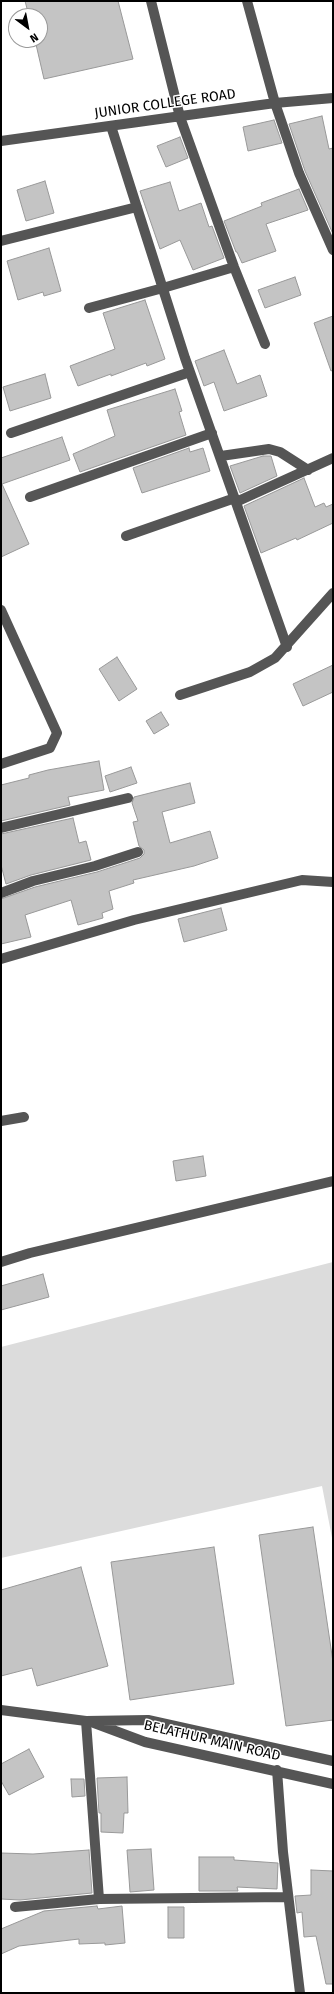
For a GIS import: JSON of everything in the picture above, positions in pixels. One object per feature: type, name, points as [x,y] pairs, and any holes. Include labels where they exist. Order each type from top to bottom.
[{"type":"street","points":[[151,1],[180,116],[234,267],[265,344]]},
{"type":"street","points":[[247,1],[275,103],[299,173],[333,250]]},
{"type":"street","name":"JUNIOR COLLEGE ROAD","points":[[1,141],[275,103],[333,98]]},
{"type":"street","points":[[111,126],[190,372],[221,456],[287,647]]},
{"type":"street","points":[[1,241],[137,207]]},
{"type":"street","points":[[89,308],[234,267]]},
{"type":"street","points":[[11,433],[190,372]]},
{"type":"street","points":[[30,497],[212,433]]},
{"type":"street","points":[[221,456],[269,449],[280,452],[308,470]]},
{"type":"street","points":[[126,536],[236,500],[333,458]]},
{"type":"street","points":[[180,695],[250,672],[275,658],[287,647],[333,593]]},
{"type":"street","points":[[1,610],[58,733],[50,748],[1,764]]},
{"type":"street","points":[[1,828],[128,798]]},
{"type":"street","points":[[1,892],[33,881],[95,866],[138,852]]},
{"type":"street","points":[[1,959],[134,920],[302,880],[333,882]]},
{"type":"street","points":[[1,1121],[24,1117]]},
{"type":"street","points":[[1,1262],[30,1253],[333,1181]]},
{"type":"street","name":"BELATHUR MAIN ROAD","points":[[1,1710],[86,1721],[148,1720],[333,1761]]},
{"type":"street","points":[[86,1721],[99,1899]]},
{"type":"street","name":"BELATHUR MAIN ROAD","points":[[86,1721],[145,1742],[277,1770],[333,1784]]},
{"type":"street","points":[[277,1770],[288,1897],[300,1993]]},
{"type":"street","points":[[15,1907],[99,1899],[288,1897]]},
{"type":"shaded area","points":[[333,1262],[333,1543],[322,1486],[1,1558],[1,1347]]},
{"type":"building","points":[[25,1],[118,1],[133,59],[44,79],[37,48],[48,48],[48,8],[27,8]]},
{"type":"building","points":[[322,116],[329,149],[333,148],[333,234],[305,171],[289,124]]},
{"type":"building","points":[[274,120],[282,143],[248,151],[243,127]]},
{"type":"building","points":[[180,137],[188,158],[166,167],[157,146]]},
{"type":"building","points":[[45,181],[54,213],[26,221],[17,190]]},
{"type":"building","points":[[170,182],[179,211],[201,203],[209,227],[212,226],[224,258],[193,270],[180,240],[160,249],[140,191]]},
{"type":"building","points":[[299,189],[308,210],[266,224],[276,251],[242,263],[224,221],[262,206],[261,203]]},
{"type":"building","points":[[49,248],[61,291],[44,296],[43,292],[18,300],[7,261]]},
{"type":"building","points":[[295,277],[301,295],[265,308],[258,290]]},
{"type":"building","points":[[145,300],[165,359],[147,366],[146,363],[78,386],[70,366],[115,349],[103,313]]},
{"type":"building","points":[[333,316],[333,370],[331,371],[314,323]]},
{"type":"building","points":[[224,350],[237,384],[260,375],[267,396],[224,411],[214,382],[204,386],[195,361]]},
{"type":"building","points":[[45,374],[51,398],[10,411],[3,387]]},
{"type":"building","points":[[175,389],[182,411],[179,412],[186,435],[80,472],[73,454],[115,436],[107,410]]},
{"type":"building","points":[[62,437],[70,460],[2,484],[29,544],[1,557],[1,458]]},
{"type":"building","points":[[189,448],[190,452],[203,448],[210,471],[142,493],[133,468]]},
{"type":"building","points":[[263,456],[271,456],[277,476],[240,493],[230,466]]},
{"type":"building","points":[[304,478],[315,507],[324,503],[326,507],[333,504],[333,523],[297,540],[296,538],[261,553],[244,506]]},
{"type":"building","points":[[117,657],[137,689],[119,701],[99,669]]},
{"type":"building","points":[[333,665],[333,692],[303,706],[293,684]]},
{"type":"building","points":[[161,712],[169,725],[154,734],[146,721]]},
{"type":"building","points":[[99,761],[104,790],[68,797],[70,805],[1,821],[1,785],[29,778],[29,775],[48,770]]},
{"type":"building","points":[[131,767],[137,783],[110,792],[105,776]]},
{"type":"building","points":[[190,783],[195,803],[162,812],[170,843],[210,831],[218,858],[194,866],[133,880],[134,883],[109,891],[113,909],[102,913],[103,918],[78,925],[71,900],[25,915],[31,937],[1,944],[1,899],[35,887],[97,872],[140,858],[144,854],[144,850],[139,846],[133,822],[138,821],[132,803],[134,797]]},
{"type":"building","points":[[73,818],[79,843],[86,841],[91,860],[31,875],[6,884],[1,865],[1,834]]},
{"type":"building","points":[[221,908],[227,930],[184,942],[178,919]]},
{"type":"building","points":[[203,1156],[206,1176],[176,1181],[173,1161]]},
{"type":"building","points":[[43,1274],[49,1297],[1,1310],[1,1286]]},
{"type":"building","points":[[313,1527],[333,1662],[333,1720],[286,1726],[259,1535]]},
{"type":"building","points":[[214,1547],[234,1684],[130,1700],[111,1562]]},
{"type":"building","points":[[81,1567],[108,1666],[37,1686],[32,1668],[1,1676],[1,1590]]},
{"type":"building","points":[[29,1749],[44,1777],[9,1795],[1,1781],[1,1764]]},
{"type":"building","points":[[127,1777],[128,1813],[124,1813],[123,1833],[101,1832],[101,1813],[99,1813],[97,1778]]},
{"type":"building","points":[[71,1779],[84,1779],[85,1796],[72,1797]]},
{"type":"building","points":[[151,1849],[154,1890],[130,1892],[127,1850]]},
{"type":"building","points":[[89,1850],[92,1893],[20,1900],[1,1899],[1,1853],[33,1854]]},
{"type":"building","points":[[199,1857],[234,1857],[234,1860],[278,1863],[277,1889],[237,1887],[238,1891],[199,1891]]},
{"type":"building","points":[[311,1870],[333,1871],[333,1984],[326,1984],[316,1936],[304,1937],[302,1912],[297,1913],[295,1896],[311,1895]]},
{"type":"building","points":[[97,1906],[98,1909],[122,1906],[125,1943],[105,1945],[105,1943],[79,1944],[79,1939],[19,1946],[1,1954],[1,1929],[44,1911]]},
{"type":"building","points":[[168,1907],[184,1907],[184,1938],[168,1938]]}]
